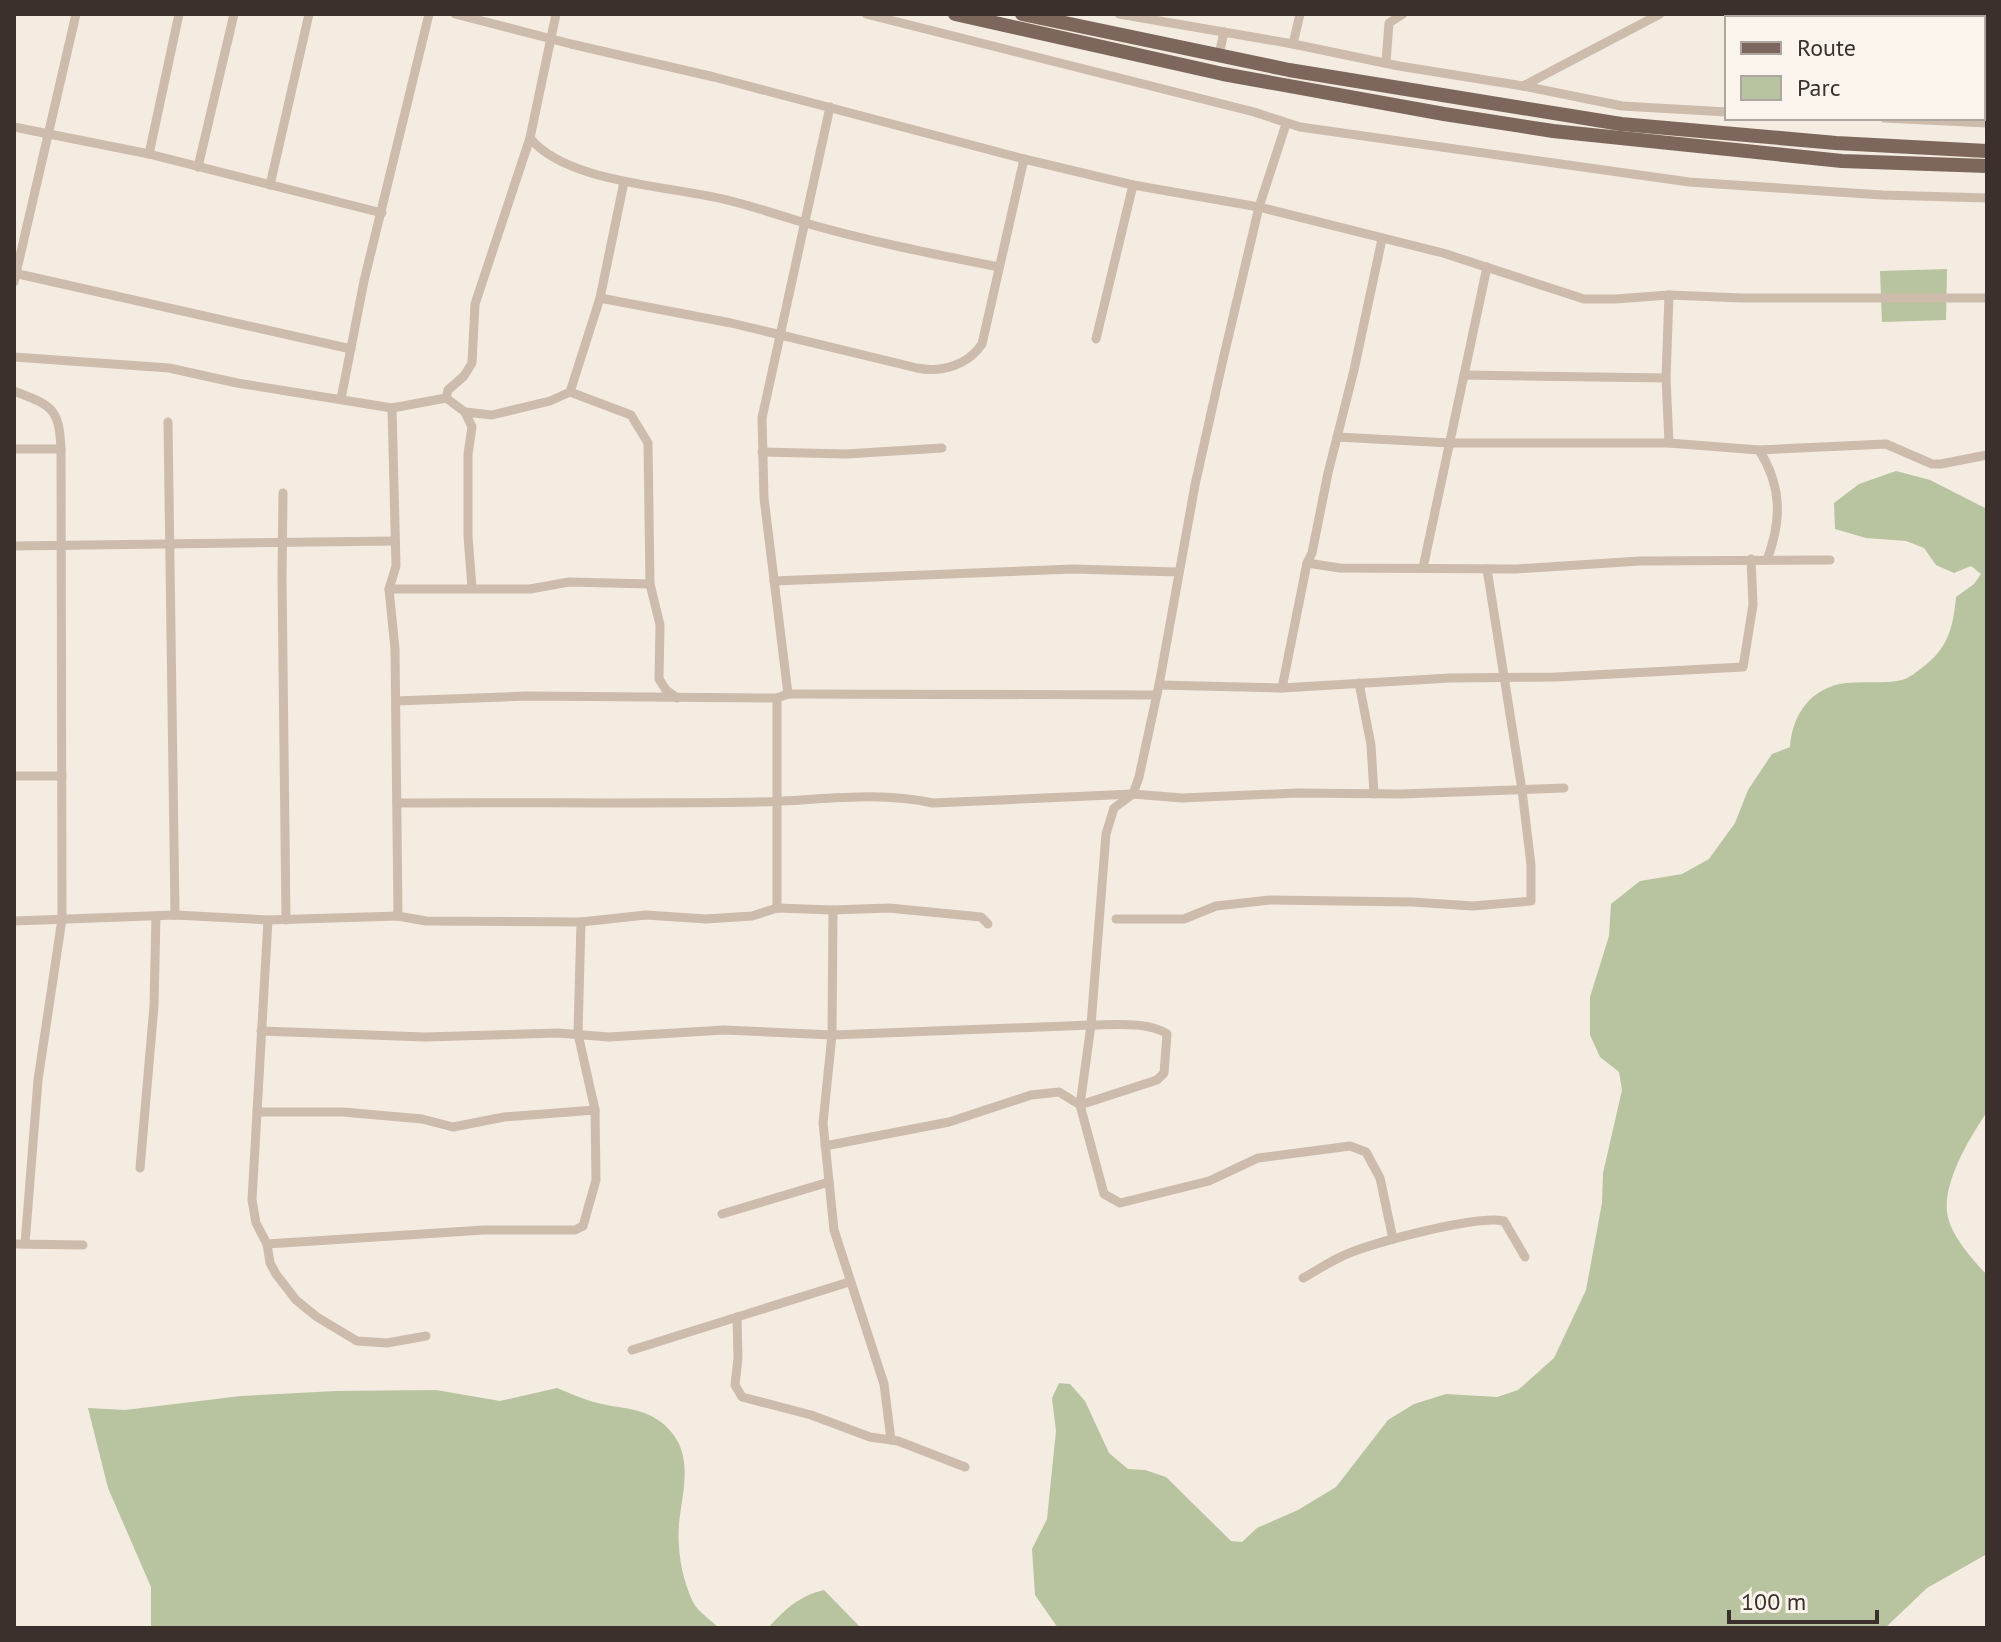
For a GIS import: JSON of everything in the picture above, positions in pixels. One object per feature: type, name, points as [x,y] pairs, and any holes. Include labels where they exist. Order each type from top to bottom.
[{"type":"main road","points":[[955,14],[1223,74],[1537,128],[1842,161],[1987,166]]},
{"type":"main road","points":[[1022,14],[1289,70],[1621,124],[1836,143],[1987,151]]},
{"type":"street","points":[[76,14],[15,277],[351,349]]},
{"type":"street","points":[[149,154],[179,14]]},
{"type":"street","points":[[198,167],[234,14]]},
{"type":"street","points":[[270,185],[309,14]]},
{"type":"street","points":[[341,399],[364,281],[429,14]]},
{"type":"street","points":[[455,14],[700,73],[1024,159],[1133,185],[1259,207],[1443,253],[1584,299],[1669,295],[1987,298]]},
{"type":"street","points":[[446,398],[448,390],[464,376],[472,363],[475,304],[530,138],[556,14]]},
{"type":"street","points":[[866,14],[1254,112],[1286,124],[1689,182],[1882,195],[1987,198]]},
{"type":"street","points":[[1119,14],[1622,106],[1725,112]]},
{"type":"street","points":[[1293,44],[1300,14]]},
{"type":"street","points":[[1386,62],[1389,23],[1403,14]]},
{"type":"street","points":[[1523,86],[1660,14]]},
{"type":"street","points":[[1219,55],[1224,32]]},
{"type":"street","points":[[788,694],[762,452],[764,404],[830,107]]},
{"type":"street","points":[[1925,120],[1987,123]]},
{"type":"street","points":[[1286,124],[1259,207],[1200,462],[1139,777],[1133,794],[1114,808],[1106,834],[1091,1025],[1080,1105],[1104,1194],[1120,1203],[1209,1181],[1258,1158],[1350,1146],[1366,1152],[1380,1178],[1393,1239]]},
{"type":"street","points":[[14,127],[149,154],[382,213]]},
{"type":"street","points":[[530,138],[538,148],[554,157],[624,182],[713,197],[803,223],[999,267]]},
{"type":"street","points":[[600,298],[917,368],[946,369],[970,357],[982,344],[1024,159]]},
{"type":"street","points":[[570,392],[600,298],[624,182]]},
{"type":"street","points":[[1096,339],[1133,185]]},
{"type":"street","points":[[1282,688],[1307,563],[1312,553],[1382,239]]},
{"type":"street","points":[[1423,568],[1487,267]]},
{"type":"street","points":[[1669,295],[1666,378],[1669,443]]},
{"type":"street","points":[[14,357],[169,368],[237,383],[392,408],[446,398],[465,412],[472,427],[468,454],[468,536],[472,588]]},
{"type":"street","points":[[1464,375],[1666,378]]},
{"type":"street","points":[[14,391],[48,405],[60,424],[61,449],[62,919],[38,1080],[19,1244],[83,1245]]},
{"type":"street","points":[[465,412],[492,415],[550,401],[570,392],[631,415],[648,443],[650,584],[660,625],[659,679],[666,690],[677,698]]},
{"type":"street","points":[[392,408],[396,566],[389,589],[395,649],[398,916]]},
{"type":"street","points":[[168,422],[175,915]]},
{"type":"street","points":[[1337,437],[1450,443],[1669,443],[1759,450],[1886,444],[1932,464],[1987,455]]},
{"type":"street","points":[[762,452],[846,454],[942,448]]},
{"type":"street","points":[[14,449],[61,449]]},
{"type":"street","points":[[1759,450],[1773,472],[1776,485],[1776,526],[1767,560]]},
{"type":"street","points":[[283,493],[286,920]]},
{"type":"street","points":[[14,546],[394,541]]},
{"type":"street","points":[[1307,563],[1340,568],[1487,569],[1751,559],[1830,560]]},
{"type":"street","points":[[396,701],[527,696],[777,698],[788,694],[1282,688],[1743,667],[1754,595],[1751,559]]},
{"type":"street","points":[[774,581],[1073,569],[1178,572]]},
{"type":"street","points":[[1116,919],[1184,919],[1216,906],[1270,900],[1420,902],[1473,906],[1528,902],[1533,897],[1532,876],[1522,790],[1487,569]]},
{"type":"street","points":[[389,589],[530,589],[569,582],[650,584]]},
{"type":"street","points":[[1359,683],[1371,745],[1374,794]]},
{"type":"street","points":[[777,698],[777,908]]},
{"type":"street","points":[[14,776],[62,776]]},
{"type":"street","points":[[397,803],[841,798],[910,798],[933,803],[1133,794],[1182,798],[1564,788]]},
{"type":"street","points":[[14,921],[175,915],[268,920],[398,916],[426,921],[581,922],[646,915],[706,919],[752,916],[777,908],[889,908],[981,917],[988,924]]},
{"type":"street","points":[[833,910],[832,1035],[823,1123],[834,1230],[884,1384],[891,1440]]},
{"type":"street","points":[[140,1168],[154,1006],[156,916]]},
{"type":"street","points":[[268,920],[252,1200],[256,1223],[267,1244],[270,1263],[296,1300],[339,1332],[357,1341],[387,1343],[426,1336]]},
{"type":"street","points":[[267,1244],[484,1230],[575,1230],[583,1226],[596,1180],[595,1110],[578,1034],[581,922]]},
{"type":"street","points":[[261,1031],[425,1037],[578,1034],[609,1037],[724,1030],[832,1035],[1091,1025],[1165,1031],[1167,1036],[1163,1077],[1080,1105],[1059,1092],[1031,1095],[949,1122],[825,1146]]},
{"type":"street","points":[[257,1112],[343,1112],[422,1119],[453,1127],[504,1117],[595,1110]]},
{"type":"street","points":[[722,1214],[829,1182]]},
{"type":"street","points":[[1303,1278],[1347,1254],[1393,1239],[1475,1221],[1502,1219],[1525,1257]]},
{"type":"street","points":[[632,1350],[849,1282]]},
{"type":"street","points":[[737,1317],[735,1385],[742,1397],[811,1415],[870,1437],[891,1440],[965,1467]]},
{"type":"green space","points":[[1947,269],[1946,320],[1882,322],[1880,271]]},
{"type":"green space","points":[[1896,471],[1930,480],[1987,509],[1987,1112],[1958,1162],[1948,1191],[1947,1205],[1954,1233],[1987,1275],[1987,1554],[1927,1588],[1885,1628],[1058,1628],[1035,1595],[1032,1549],[1047,1519],[1056,1431],[1052,1398],[1059,1383],[1070,1384],[1085,1401],[1109,1453],[1128,1469],[1145,1470],[1166,1477],[1231,1541],[1242,1542],[1257,1528],[1298,1510],[1336,1487],[1388,1420],[1414,1404],[1446,1394],[1497,1397],[1518,1390],[1554,1358],[1586,1290],[1602,1203],[1603,1173],[1622,1090],[1619,1072],[1600,1057],[1590,1035],[1590,997],[1609,936],[1611,904],[1640,881],[1682,874],[1709,859],[1735,823],[1748,790],[1772,754],[1790,747],[1795,724],[1806,704],[1823,690],[1834,686],[1853,682],[1895,681],[1915,673],[1944,645],[1951,628],[1956,597],[1974,584],[1981,574],[1971,566],[1954,573],[1936,565],[1924,548],[1906,541],[1866,538],[1835,529],[1834,503],[1859,484]]},
{"type":"green space","points":[[557,1388],[593,1402],[646,1414],[672,1433],[679,1444],[685,1469],[679,1524],[683,1574],[695,1606],[719,1628],[151,1628],[151,1587],[108,1488],[88,1408],[125,1410],[241,1396],[336,1391],[436,1390],[500,1401]]},
{"type":"green space","points":[[824,1590],[861,1628],[768,1628],[793,1604]]}]
